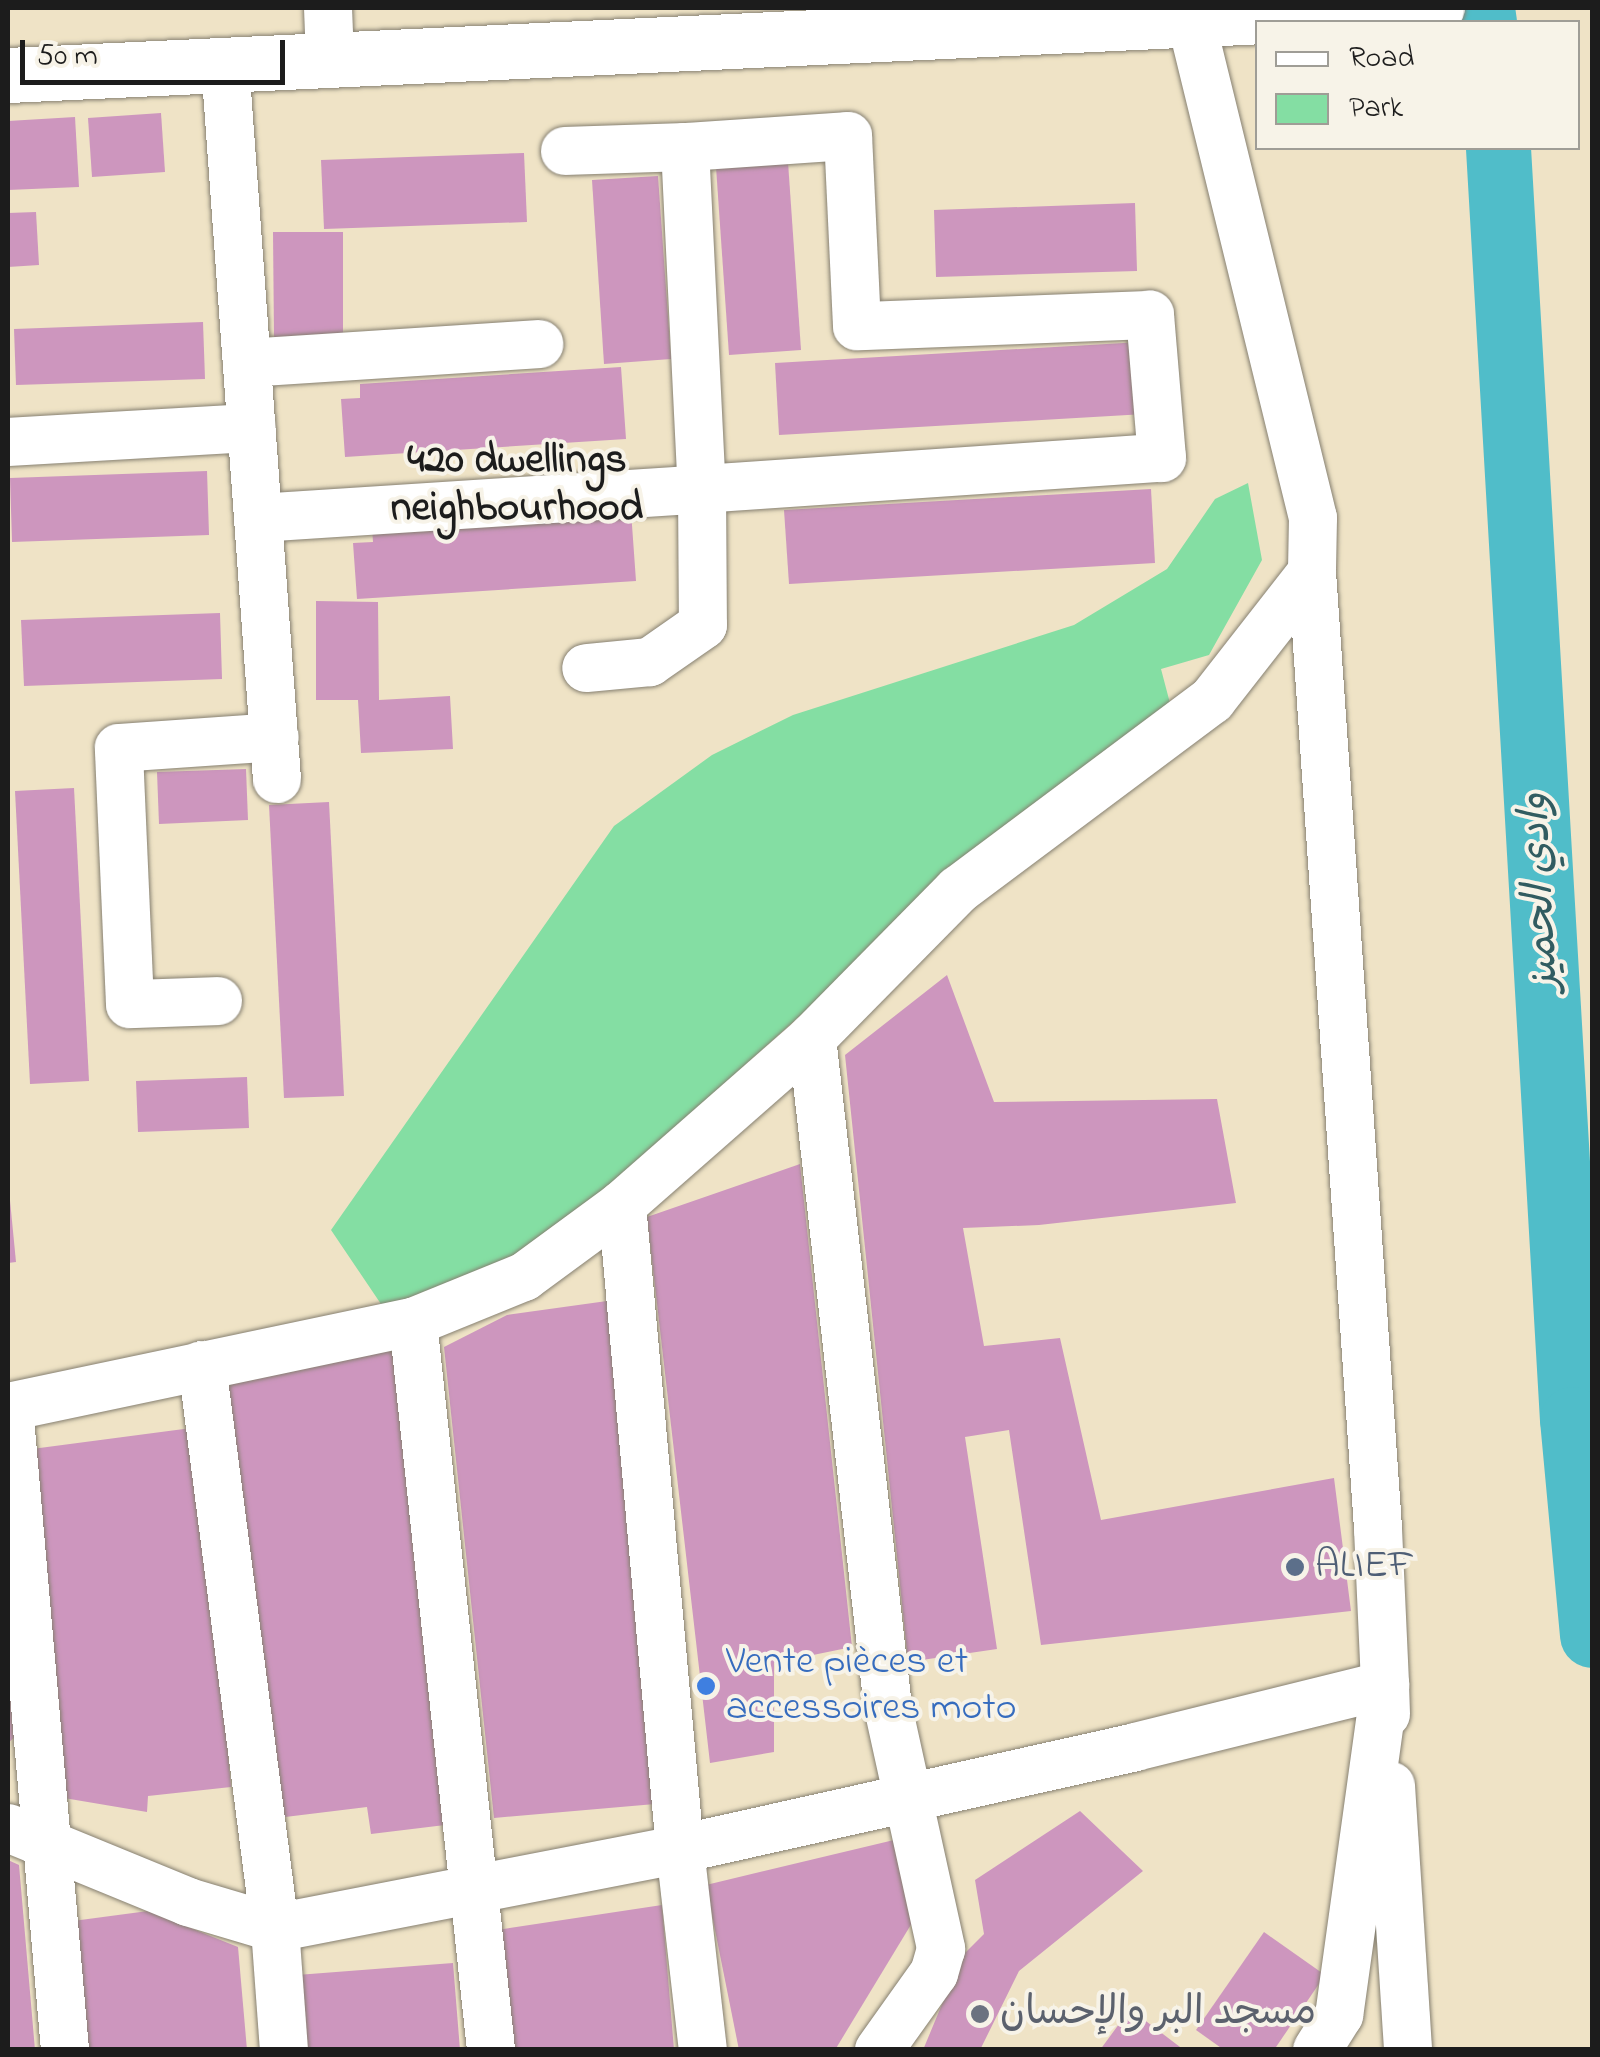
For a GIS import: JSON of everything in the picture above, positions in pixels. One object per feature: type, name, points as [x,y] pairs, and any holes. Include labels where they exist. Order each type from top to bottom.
[{"type":"highway","points":[[8,75],[225,63],[329,30],[616,8]]},
{"type":"highway","points":[[8,38],[1189,15],[1270,17],[1436,8]]},
{"type":"street","points":[[1189,15],[1313,518],[1312,572],[1378,1529],[1408,2050]]},
{"type":"street","points":[[218,1001],[130,1004],[119,748],[276,758],[225,63]]},
{"type":"street","points":[[258,518],[1162,458],[1150,315],[857,326],[848,136],[565,151]]},
{"type":"street","points":[[586,668],[650,662],[702,625],[702,489],[685,147]]},
{"type":"street","points":[[247,363],[539,344]]},
{"type":"street","points":[[8,442],[252,428]]},
{"type":"street","points":[[66,2050],[27,1835],[8,1407],[413,1322],[524,1277],[622,1205],[812,1038],[958,890],[1212,700],[1312,572]]},
{"type":"street","points":[[812,1038],[888,1707],[941,1949],[934,1973],[878,2050]]},
{"type":"street","points":[[622,1205],[680,1848],[703,2050]]},
{"type":"street","points":[[413,1322],[491,2050]]},
{"type":"street","points":[[202,1365],[275,1928],[284,2050]]},
{"type":"street","points":[[27,1835],[188,1902],[275,1928],[474,1892],[680,1848],[1384,1685]]},
{"type":"street","points":[[1317,2050],[1339,2015],[1384,1685]]},
{"type":"green space","points":[[1248,483],[1262,560],[1209,655],[1161,669],[1171,707],[942,889],[532,1255],[385,1310],[331,1230],[614,826],[712,755],[793,715],[1074,625],[1167,569],[1215,499]]},
{"type":"building","points":[[161,113],[165,172],[92,177],[88,118]]},
{"type":"building","points":[[75,117],[79,187],[8,190],[8,121]]},
{"type":"building","points":[[524,153],[527,222],[324,229],[321,160]]},
{"type":"building","points":[[788,162],[801,350],[729,355],[716,167]]},
{"type":"building","points":[[658,176],[671,359],[604,364],[592,180]]},
{"type":"building","points":[[1135,203],[1137,271],[936,277],[934,210]]},
{"type":"building","points":[[36,212],[39,265],[8,267],[8,213]]},
{"type":"building","points":[[273,232],[343,232],[343,337],[274,337]]},
{"type":"building","points":[[203,322],[205,379],[16,385],[14,329]]},
{"type":"building","points":[[1141,342],[1145,414],[779,435],[775,363]]},
{"type":"building","points":[[621,367],[626,439],[345,457],[341,399],[360,398],[360,384]]},
{"type":"building","points":[[207,471],[209,535],[12,542],[10,478]]},
{"type":"building","points":[[1151,489],[1155,563],[789,584],[784,510]]},
{"type":"building","points":[[631,511],[636,581],[357,599],[353,543],[373,542],[372,528]]},
{"type":"building","points":[[316,601],[378,602],[379,700],[450,696],[453,749],[361,753],[358,700],[316,700]]},
{"type":"building","points":[[220,613],[222,679],[24,686],[21,620]]},
{"type":"building","points":[[246,769],[248,820],[159,824],[157,772]]},
{"type":"building","points":[[74,788],[89,1081],[30,1084],[15,791]]},
{"type":"building","points":[[329,802],[344,1096],[284,1098],[269,805]]},
{"type":"building","points":[[947,975],[994,1102],[1217,1099],[1236,1203],[1039,1225],[963,1228],[984,1346],[1060,1338],[1101,1520],[1334,1478],[1351,1611],[1041,1645],[1009,1430],[965,1437],[997,1649],[908,1662],[845,1055]]},
{"type":"building","points":[[247,1077],[249,1128],[138,1132],[136,1081]]},
{"type":"building","points":[[800,1164],[852,1647],[774,1663],[774,1752],[710,1763],[647,1217]]},
{"type":"building","points":[[8,1180],[16,1262],[8,1263]]},
{"type":"building","points":[[607,1301],[655,1804],[494,1818],[444,1347],[507,1315]]},
{"type":"building","points":[[396,1345],[445,1825],[371,1834],[367,1807],[277,1818],[227,1372]]},
{"type":"building","points":[[199,1427],[231,1787],[148,1796],[147,1812],[64,1798],[32,1449]]},
{"type":"building","points":[[8,1657],[15,1737],[8,1743]]},
{"type":"building","points":[[1080,1811],[1143,1871],[1019,1971],[980,2050],[923,2050],[962,1956],[984,1934],[975,1880]]},
{"type":"building","points":[[894,1840],[915,1918],[835,2050],[739,2050],[706,1885]]},
{"type":"building","points":[[8,1860],[19,1865],[35,2050],[8,2050]]},
{"type":"building","points":[[662,1905],[674,2050],[511,2050],[497,1930]]},
{"type":"building","points":[[148,1911],[238,1947],[247,2050],[86,2050],[73,1921]]},
{"type":"building","points":[[1264,1932],[1325,1975],[1274,2050],[1224,2050],[1196,2030]]},
{"type":"building","points":[[453,1963],[460,2050],[304,2050],[297,1975]]},
{"type":"building","points":[[1130,2009],[1184,2050],[1100,2050]]},
{"type":"waterway","name":"وادي الحميز","points":[[1482,8],[1484,20]]},
{"type":"waterway","name":"وادي الحميز","points":[[1498,150],[1572,1419],[1592,1635]]},
{"type":"place","name":"ALIEF","points":[[1295,1567]]},
{"type":"place","name":"Vente pièces et accessoires moto","points":[[706,1686]]},
{"type":"place","name":"مسجد البر والإحسان","points":[[980,2014]]},
{"type":"district","name":"420 dwellings neighbourhood","points":[[517,485]]}]
